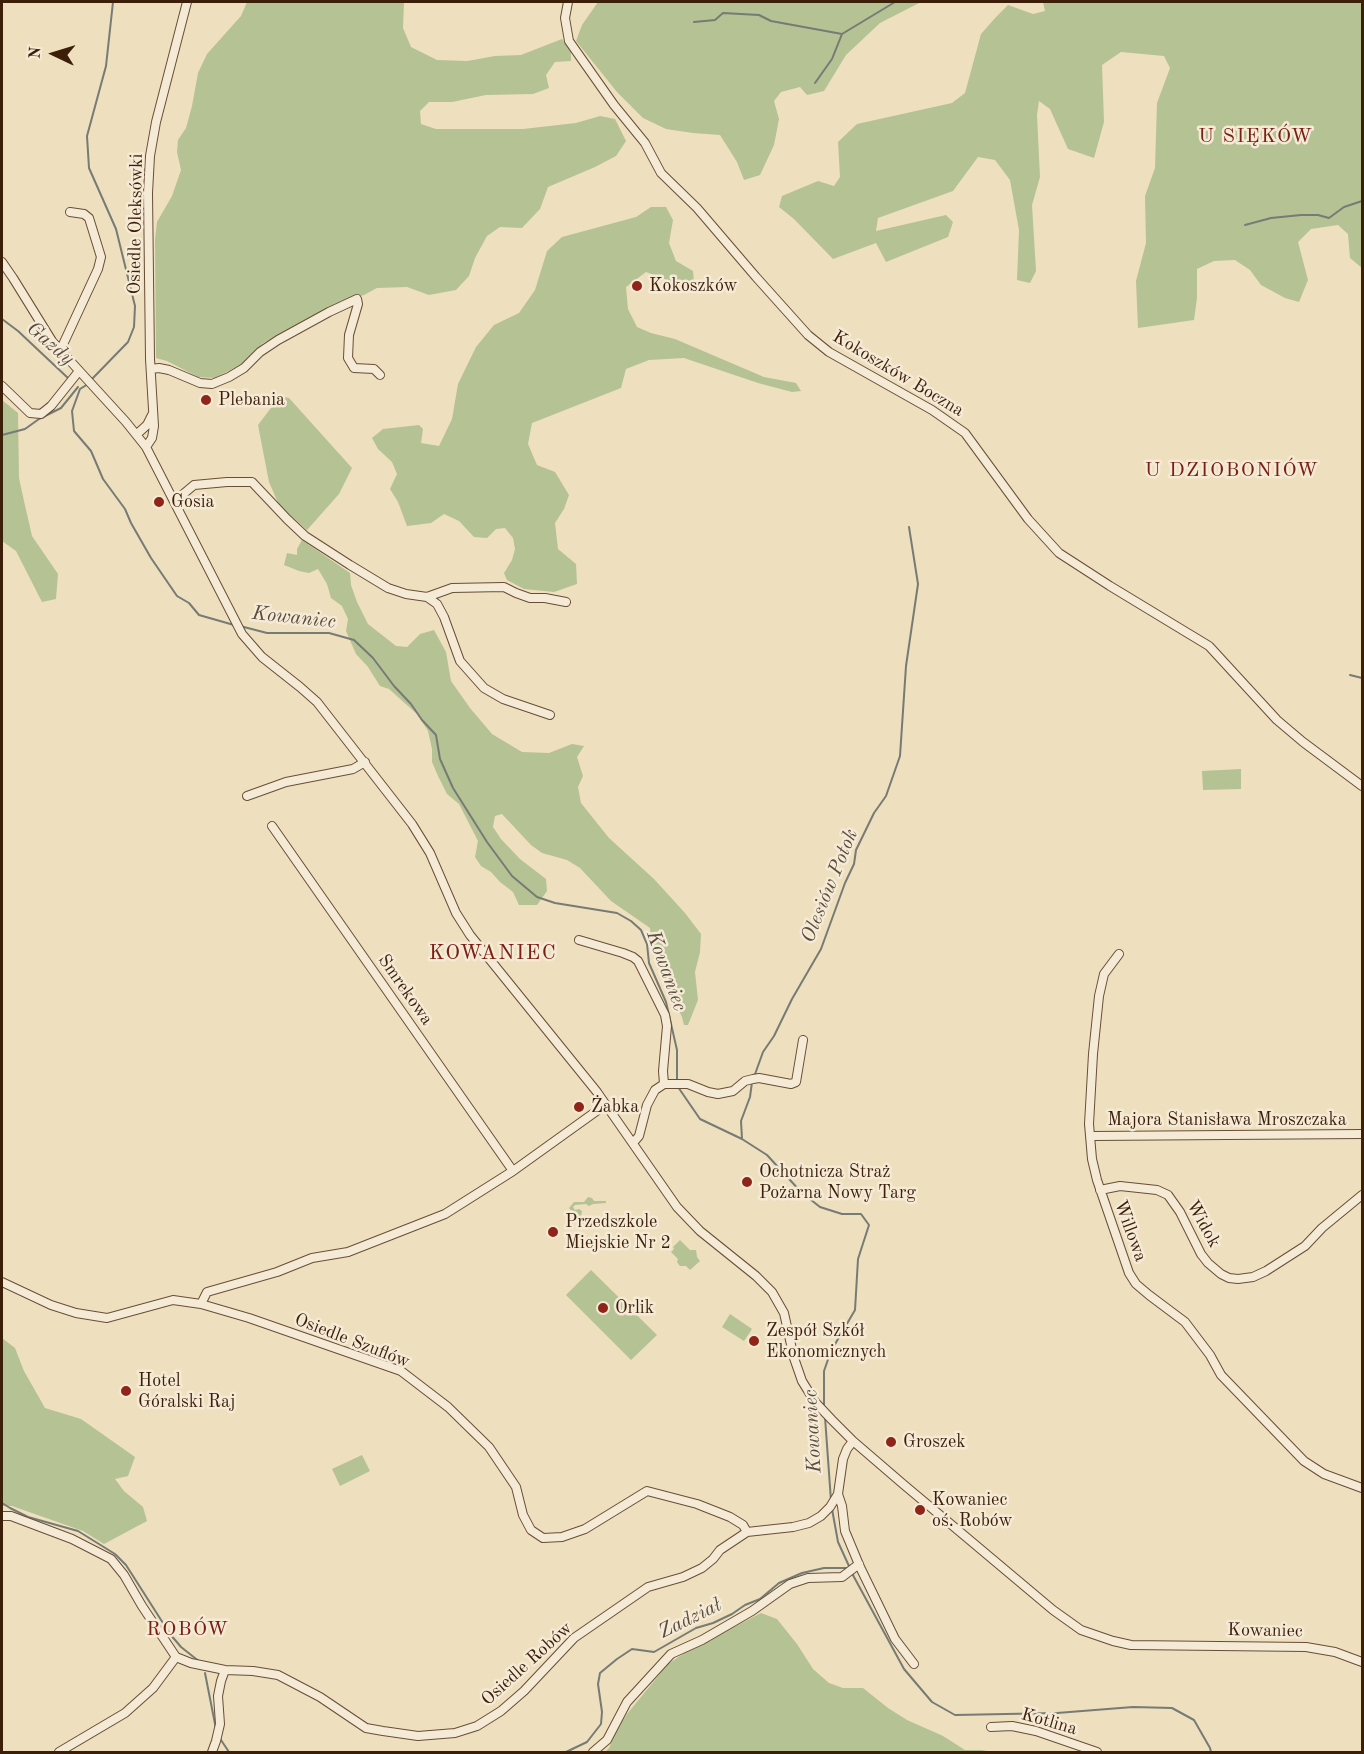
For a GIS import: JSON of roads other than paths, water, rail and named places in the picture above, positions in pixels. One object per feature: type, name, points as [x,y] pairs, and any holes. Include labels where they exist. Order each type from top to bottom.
[{"type":"street","name":"Osiedle Oleksówki","points":[[146,447],[152,438],[154,426],[150,369],[148,193],[150,156],[156,122],[187,2]]},
{"type":"street","name":"Kokoszków Boczna","points":[[568,2],[565,18],[569,41],[614,105],[645,143],[661,173],[698,208],[808,335],[829,352],[932,410],[965,433],[1028,519],[1059,553],[1209,646],[1277,720],[1362,786]]},
{"type":"street","points":[[60,351],[98,269],[101,257],[89,218],[84,214],[70,212]]},
{"type":"street","name":"Kowaniec","points":[[2,262],[44,330],[60,351],[78,374],[93,386],[137,434],[146,447],[242,633],[262,657],[317,702],[365,762],[424,841],[456,913],[470,935],[605,1105],[665,1192],[707,1238],[756,1276],[772,1292],[784,1313],[798,1372],[815,1402],[832,1420],[853,1441],[1062,1618],[1089,1633],[1113,1641],[1141,1646],[1306,1647],[1335,1652],[1362,1662]]},
{"type":"street","points":[[150,369],[169,370],[200,383],[212,384],[244,368],[260,352],[278,340],[357,299],[358,304],[349,335],[348,358],[354,368],[374,369],[380,375]]},
{"type":"street","points":[[2,386],[30,413],[41,414],[51,406],[78,374]]},
{"type":"street","points":[[137,434],[147,424],[152,414]]},
{"type":"street","points":[[175,501],[194,485],[252,482],[305,536],[388,588],[427,597],[437,604],[460,661],[484,688],[503,699],[550,714]]},
{"type":"street","points":[[427,597],[452,588],[504,587],[530,598],[566,602]]},
{"type":"street","points":[[247,796],[286,782],[353,769],[365,762]]},
{"type":"street","name":"Smrekowa","points":[[272,826],[513,1171]]},
{"type":"street","points":[[579,940],[623,953],[638,961],[665,1015],[667,1026],[663,1071],[667,1083]]},
{"type":"street","name":"Willowa","points":[[1119,954],[1104,974],[1099,996],[1089,1124],[1092,1136],[1092,1160],[1100,1190],[1129,1273],[1136,1284],[1185,1322],[1210,1355],[1221,1376],[1304,1461],[1324,1474],[1362,1488]]},
{"type":"street","points":[[633,1143],[639,1137],[647,1105],[655,1090],[667,1083],[684,1084],[718,1094],[733,1090],[745,1081],[759,1078],[791,1084],[796,1082],[802,1054],[802,1040]]},
{"type":"street","points":[[201,1305],[207,1292],[277,1272],[312,1258],[348,1252],[445,1214],[513,1171],[605,1105]]},
{"type":"street","name":"Majora Stanisława Mroszczaka","points":[[1092,1136],[1362,1134]]},
{"type":"street","name":"Widok","points":[[1100,1190],[1120,1186],[1157,1190],[1168,1195],[1180,1212],[1204,1259],[1221,1274],[1238,1279],[1254,1277],[1305,1246],[1322,1228],[1362,1197]]},
{"type":"street","name":"Osiedle Szuflów","points":[[2,1282],[51,1305],[76,1313],[107,1318],[173,1300],[201,1305],[249,1318],[400,1371],[448,1407],[489,1448],[516,1487],[523,1515],[531,1530],[543,1538],[562,1537],[585,1529],[647,1491],[697,1504],[730,1517],[743,1525],[747,1532]]},
{"type":"street","name":"Osiedle Robów","points":[[176,1657],[191,1663],[225,1670],[278,1675],[320,1697],[366,1728],[418,1736],[455,1733],[477,1726],[501,1711],[524,1691],[574,1638],[648,1587],[683,1577],[702,1568],[720,1550],[747,1532],[793,1527],[816,1520],[826,1512],[837,1497],[843,1459],[853,1441]]},
{"type":"street","points":[[837,1497],[842,1506],[845,1531],[859,1564],[895,1639],[914,1664]]},
{"type":"street","points":[[2,1516],[12,1516],[72,1539],[111,1559],[124,1575],[176,1657],[153,1688],[125,1713],[59,1752]]},
{"type":"street","points":[[593,1752],[607,1740],[627,1702],[671,1654],[702,1640],[752,1611],[790,1584],[807,1578],[842,1577],[859,1564]]},
{"type":"street","points":[[212,1752],[220,1724],[218,1696],[225,1670]]},
{"type":"street","name":"Kotlina","points":[[991,1726],[1012,1725],[1097,1752]]},
{"type":"waterway","name":"Kowaniec","points":[[91,380],[128,342],[134,327],[135,306],[116,229],[89,168],[87,136],[106,66],[113,2]]},
{"type":"waterway","name":"Kokoszków","points":[[694,22],[715,20],[723,13],[759,15],[771,21],[842,34],[895,2]]},
{"type":"waterway","points":[[815,83],[832,59],[842,34]]},
{"type":"waterway","points":[[1245,225],[1271,218],[1301,215],[1318,215],[1329,218],[1344,207],[1362,201]]},
{"type":"waterway","name":"Gazdy","points":[[2,319],[69,379]]},
{"type":"waterway","name":"Kowaniec","points":[[88,384],[80,389],[72,411],[74,431],[91,451],[103,479],[125,509],[151,558],[177,596],[189,603],[199,615],[234,625]]},
{"type":"waterway","points":[[2,435],[25,429],[61,408],[78,387]]},
{"type":"waterway","name":"Olesiów Potok","points":[[754,1077],[763,1052],[821,949],[854,864],[856,850],[874,813],[886,796],[900,756],[906,666],[918,584],[909,527]]},
{"type":"waterway","name":"Kowaniec","points":[[240,626],[267,633],[329,633],[354,640],[373,658],[436,735],[440,759],[453,788],[487,842],[512,876],[537,897],[555,903],[617,913],[641,930],[647,944],[649,963],[666,1002],[677,1050],[677,1082]]},
{"type":"waterway","points":[[1350,675],[1362,678]]},
{"type":"waterway","name":"Olesiów Potok","points":[[742,1139],[741,1121],[750,1097],[752,1082]]},
{"type":"waterway","name":"Kowaniec","points":[[678,1087],[700,1119],[742,1139],[767,1155],[801,1192],[820,1207],[842,1214],[861,1214],[869,1225],[858,1259],[855,1310],[831,1351],[824,1371],[824,1408]]},
{"type":"waterway","name":"Kowaniec","points":[[825,1417],[831,1501]]},
{"type":"waterway","points":[[2,1503],[28,1517],[78,1531],[115,1554],[126,1565],[170,1634],[181,1647],[200,1662]]},
{"type":"waterway","name":"Kowaniec","points":[[832,1509],[838,1542],[854,1577],[904,1669],[932,1702],[955,1715],[1057,1713],[1133,1707],[1172,1708],[1194,1720],[1211,1752]]},
{"type":"waterway","name":"Zadział","points":[[566,1752],[587,1742],[601,1724],[602,1712],[598,1684],[600,1673],[632,1649],[654,1652],[696,1628],[732,1614],[760,1599],[779,1583],[802,1573],[824,1568],[847,1568]]},
{"type":"waterway","points":[[205,1673],[216,1729]]},
{"type":"waterway","points":[[219,1737],[229,1752]]},
{"type":"place","name":"Kokoszków","points":[[637,286]]},
{"type":"place","name":"Plebania","points":[[206,400]]},
{"type":"place","name":"Gosia","points":[[159,502]]},
{"type":"place","name":"Żabka","points":[[579,1107]]},
{"type":"place","name":"Ochotnicza Straż Pożarna Nowy Targ","points":[[747,1182]]},
{"type":"place","name":"Przedszkole Miejskie Nr 2","points":[[553,1232]]},
{"type":"place","name":"Orlik","points":[[603,1308]]},
{"type":"place","name":"Zespół Szkół Ekonomicznych","points":[[754,1341]]},
{"type":"place","name":"Hotel Góralski Raj","points":[[126,1391]]},
{"type":"place","name":"Groszek","points":[[891,1442]]},
{"type":"place","name":"Kowaniec oś. Robów","points":[[920,1510]]},
{"type":"district","name":"U SIĘKÓW","points":[[1256,137]]},
{"type":"district","name":"U DZIOBONIÓW","points":[[1232,471]]},
{"type":"district","name":"KOWANIEC","points":[[493,953]]},
{"type":"district","name":"ROBÓW","points":[[188,1630]]}]
